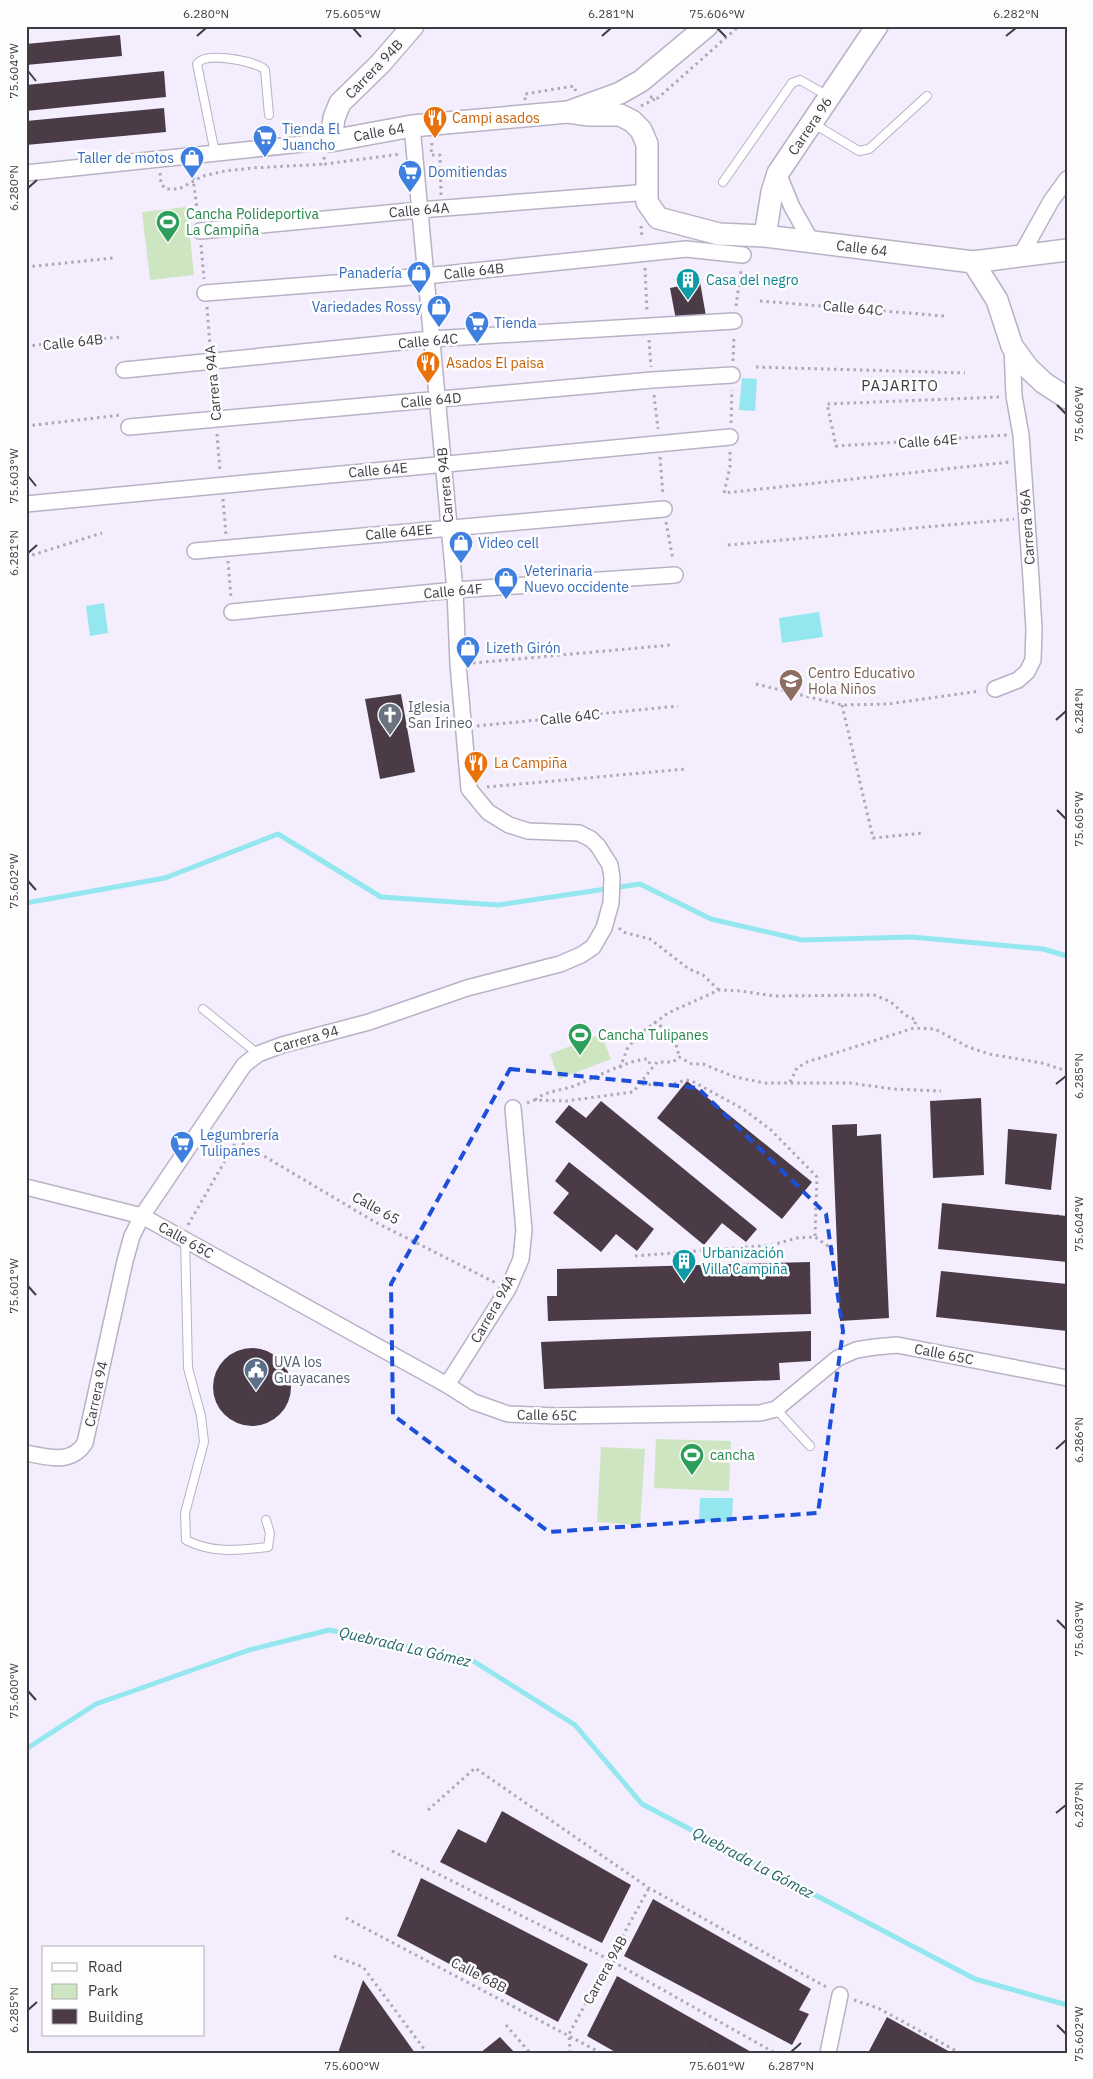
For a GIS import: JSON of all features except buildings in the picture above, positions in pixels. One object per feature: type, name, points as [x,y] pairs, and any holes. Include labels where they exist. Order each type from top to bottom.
[{"type":"street","name":"Carrera 94B","points":[[331,141],[334,118],[340,103],[380,64],[413,26]]},
{"type":"street","name":"Calle 64","points":[[568,112],[620,93],[641,81],[707,26]]},
{"type":"street","name":"Carrera 96","points":[[765,236],[772,192],[778,173],[877,26]]},
{"type":"street","name":"Calle 64","points":[[26,173],[331,141],[412,126],[568,112],[589,115],[620,115],[632,121],[641,130],[647,144],[647,202],[658,218],[719,234],[811,241],[973,262],[1067,250]]},
{"type":"street","name":"Carrera 94B","points":[[412,126],[455,590],[462,727],[469,789]]},
{"type":"street","points":[[778,173],[792,207],[811,241]]},
{"type":"street","points":[[1022,255],[1051,201],[1067,179]]},
{"type":"street","name":"Calle 64A","points":[[200,231],[442,208],[638,193]]},
{"type":"street","name":"Calle 64B","points":[[205,293],[425,276],[686,249],[743,255]]},
{"type":"street","points":[[973,262],[997,300],[1012,346],[1028,368],[1044,383],[1067,398]]},
{"type":"street","name":"Calle 64C","points":[[124,370],[431,340],[734,321]]},
{"type":"street","name":"Carrera 96A","points":[[996,689],[1018,680],[1027,672],[1033,660],[1034,630],[1027,518],[1021,435],[1014,396],[1012,346]]},
{"type":"street","name":"Calle 64D","points":[[129,421],[216,419],[732,375]]},
{"type":"street","name":"Calle 64E","points":[[26,504],[730,437]]},
{"type":"street","name":"Calle 64EE","points":[[195,551],[664,509]]},
{"type":"street","name":"Calle 64F","points":[[232,612],[455,590],[675,575]]},
{"type":"street","name":"Carrera 94","points":[[26,1453],[61,1458],[70,1457],[82,1448],[87,1438],[132,1236],[142,1216],[244,1065],[258,1054],[282,1045],[369,1022],[467,988],[560,964],[581,956],[593,947],[604,928],[610,910],[612,878],[610,865],[598,846],[579,833],[528,831],[509,825],[488,812],[469,789]]},
{"type":"street","name":"Carrera 94A","points":[[447,1385],[508,1289],[521,1259],[524,1230],[513,1108]]},
{"type":"street","name":"Calle 65C","points":[[26,1187],[142,1216],[447,1385],[474,1402],[508,1414],[566,1416],[760,1413],[776,1409],[838,1358],[856,1350],[897,1345],[1067,1378]]},
{"type":"street","points":[[828,2053],[840,1994]]},
{"type":"lane","points":[[216,153],[197,64],[198,60],[221,57],[263,68],[265,70],[269,115]]},
{"type":"lane","points":[[723,182],[792,83],[800,80],[816,87],[830,97]]},
{"type":"lane","points":[[812,123],[858,151],[869,149],[927,96]]},
{"type":"lane","points":[[203,1009],[258,1054]]},
{"type":"lane","points":[[183,1238],[188,1368],[200,1416],[204,1442],[185,1513],[186,1540],[198,1546],[230,1551],[268,1547],[270,1533],[266,1520]]},
{"type":"lane","points":[[776,1409],[810,1446]]},
{"type":"path","points":[[526,104],[525,94],[574,86],[577,95],[580,94]]},
{"type":"path","points":[[638,109],[656,98]]},
{"type":"path","points":[[435,138],[432,143],[431,155],[440,155],[442,208]]},
{"type":"path","name":"Carrera 94A","points":[[190,155],[200,231],[232,612]]},
{"type":"path","points":[[153,170],[161,169],[161,184],[166,189],[179,189],[203,176],[225,171],[325,164]]},
{"type":"path","points":[[26,267],[113,258]]},
{"type":"path","name":"Calle 64C","points":[[760,301],[945,316]]},
{"type":"path","name":"Calle 64B","points":[[26,346],[121,337]]},
{"type":"path","points":[[756,367],[965,373]]},
{"type":"path","name":"Calle 64E","points":[[1014,396],[827,404],[836,446],[1021,435]]},
{"type":"path","points":[[26,426],[129,421]]},
{"type":"path","points":[[724,493],[1022,460]]},
{"type":"path","points":[[728,545],[1027,518]]},
{"type":"path","points":[[26,556],[102,533]]},
{"type":"path","points":[[458,664],[671,645]]},
{"type":"path","points":[[756,684],[842,705],[924,701],[996,689]]},
{"type":"path","points":[[842,705],[874,838],[924,833]]},
{"type":"path","name":"Calle 64C","points":[[462,727],[678,706]]},
{"type":"path","points":[[469,789],[686,769]]},
{"type":"path","points":[[610,910],[623,932],[639,934],[650,939],[689,969],[703,975],[719,990]]},
{"type":"path","points":[[620,1068],[627,1049],[637,1036],[654,1022],[679,1007],[719,990],[775,996],[874,995],[891,1002],[905,1015],[916,1020],[914,1028]]},
{"type":"path","points":[[654,1022],[666,1028],[673,1036],[679,1057],[692,1064],[703,1064],[734,1077],[765,1083],[850,1083],[894,1089],[940,1091]]},
{"type":"path","points":[[790,1082],[797,1068],[807,1062],[914,1028],[935,1029],[968,1047],[989,1054],[1042,1064],[1067,1071]]},
{"type":"path","points":[[513,1108],[535,1100],[566,1101],[633,1092],[657,1062],[673,1062],[679,1057]]},
{"type":"path","points":[[535,1100],[540,1095],[571,1087],[633,1061],[648,1059],[652,1068]]},
{"type":"path","points":[[641,1084],[666,1086],[686,1080],[692,1081],[743,1109],[771,1130],[817,1177],[814,1236]]},
{"type":"path","name":"Calle 65","points":[[183,1238],[236,1140],[375,1222],[508,1289]]},
{"type":"path","points":[[635,1256],[772,1244],[814,1236],[835,1251]]},
{"type":"path","points":[[428,1810],[475,1768],[649,1888],[840,1994],[878,2008],[960,2053]]},
{"type":"path","points":[[392,1850],[610,1960],[776,2053]]},
{"type":"path","name":"Carrera 94B","points":[[569,2034],[649,1888]]},
{"type":"path","name":"Calle 68B","points":[[346,1918],[569,2034],[601,2053]]},
{"type":"path","points":[[334,1956],[364,1967],[427,2053]]},
{"type":"path","points":[[506,2025],[530,2053]]},
{"type":"path","points":[[569,2034],[570,2053]]},
{"type":"highlighted area","points":[[510,1069],[698,1088],[826,1214],[843,1331],[818,1513],[549,1532],[393,1415],[391,1284]]},
{"type":"green space","name":"Cancha Polideportiva La Campiña","points":[[187,207],[194,275],[150,280],[142,212]]},
{"type":"green space","name":"Cancha Tulipanes","points":[[601,1034],[611,1059],[559,1079],[550,1054]]},
{"type":"green space","name":"cancha","points":[[656,1439],[731,1441],[729,1491],[654,1488]]},
{"type":"green space","points":[[601,1447],[645,1449],[640,1525],[597,1522]]},
{"type":"water","points":[[742,378],[757,379],[755,411],[739,410]]},
{"type":"water","points":[[104,603],[108,633],[90,636],[86,606]]},
{"type":"water","points":[[819,612],[823,637],[782,643],[779,618]]},
{"type":"water","points":[[700,1498],[733,1498],[732,1522],[699,1521]]},
{"type":"waterway","points":[[26,903],[165,878],[278,834],[381,897],[498,905],[640,884],[711,919],[802,940],[912,937],[1043,949],[1067,956]]},
{"type":"waterway","name":"Quebrada La Gómez","points":[[26,1749],[96,1704],[249,1650],[329,1630],[470,1659],[575,1725],[642,1804],[975,1979],[1067,2005]]},
{"type":"place","name":"Campi asados","points":[[435,139]]},
{"type":"place","name":"Tienda El Juancho","points":[[265,158]]},
{"type":"place","name":"Taller de motos","points":[[192,179]]},
{"type":"place","name":"Domitiendas","points":[[410,193]]},
{"type":"place","name":"Cancha Polideportiva La Campiña","points":[[168,243]]},
{"type":"place","name":"Panadería","points":[[419,294]]},
{"type":"place","name":"Casa del negro","points":[[688,301]]},
{"type":"place","name":"Variedades Rossy","points":[[439,328]]},
{"type":"place","name":"Tienda","points":[[477,344]]},
{"type":"place","name":"Asados El paisa","points":[[428,384]]},
{"type":"place","name":"Video cell","points":[[461,564]]},
{"type":"place","name":"Veterinaria Nuevo occidente","points":[[506,600]]},
{"type":"place","name":"Lizeth Girón","points":[[468,669]]},
{"type":"place","name":"Centro Educativo Hola Niños","points":[[791,702]]},
{"type":"place","name":"Iglesia San Irineo","points":[[390,736]]},
{"type":"place","name":"La Campiña","points":[[476,784]]},
{"type":"place","name":"Cancha Tulipanes","points":[[580,1056]]},
{"type":"place","name":"Legumbrería Tulipanes","points":[[182,1164]]},
{"type":"place","name":"Urbanización Villa Campiña","points":[[684,1282]]},
{"type":"place","name":"UVA los Guayacanes","points":[[256,1391]]},
{"type":"place","name":"cancha","points":[[692,1476]]},
{"type":"district","name":"PAJARITO","points":[[900,386]]}]
